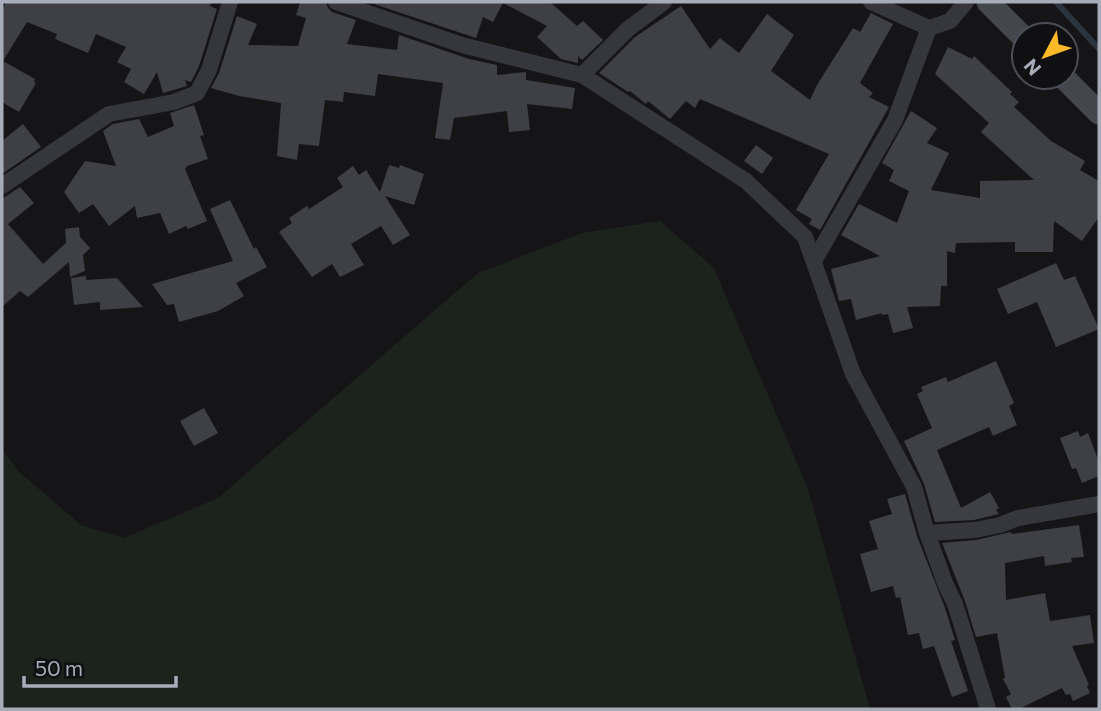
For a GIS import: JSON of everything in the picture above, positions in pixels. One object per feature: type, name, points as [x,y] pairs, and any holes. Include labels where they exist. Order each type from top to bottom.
[{"type":"main road","points":[[988,2],[1010,24]]},
{"type":"main road","points":[[1077,91],[1099,113]]},
{"type":"street","points":[[2,186],[109,114],[174,102],[197,93],[209,70],[230,2]]},
{"type":"street","points":[[336,2],[462,45],[582,75],[746,181],[805,237],[853,374],[914,487],[927,533],[955,604],[988,709]]},
{"type":"street","points":[[582,75],[628,29],[664,2]]},
{"type":"street","points":[[871,2],[929,28],[950,20],[966,2]]},
{"type":"street","points":[[814,261],[895,120],[929,28]]},
{"type":"street","points":[[927,533],[975,530],[1018,518],[1099,504]]},
{"type":"shaded area","points":[[660,221],[714,268],[808,489],[870,709],[2,709],[2,449],[19,472],[81,525],[124,538],[218,498],[478,273],[582,233]]},
{"type":"building","points":[[6,2],[212,2],[210,6],[217,9],[199,66],[191,82],[185,80],[187,86],[163,93],[157,72],[144,94],[124,82],[131,69],[117,62],[126,47],[96,34],[88,53],[55,39],[57,34],[27,22],[3,61],[35,79],[36,83],[19,112],[2,102],[2,11]]},
{"type":"building","points":[[300,2],[326,2],[332,12],[356,20],[347,44],[397,50],[399,35],[469,59],[497,65],[497,75],[526,72],[526,80],[575,88],[572,109],[527,104],[530,130],[509,132],[507,111],[454,118],[450,140],[435,138],[443,83],[378,74],[375,96],[344,92],[343,102],[325,100],[319,146],[299,144],[297,160],[277,156],[281,103],[211,88],[219,73],[237,16],[257,24],[248,45],[298,46],[306,18],[296,15]]},
{"type":"building","points":[[368,2],[550,2],[577,26],[583,21],[603,40],[582,60],[578,56],[578,63],[561,59],[537,37],[547,26],[503,3],[493,22],[483,17],[476,38]]},
{"type":"building","points":[[681,6],[710,49],[720,38],[739,53],[767,14],[794,35],[771,71],[810,100],[853,28],[860,32],[871,13],[893,24],[860,83],[873,93],[869,97],[889,107],[820,230],[809,224],[812,219],[796,210],[829,154],[700,99],[695,108],[686,101],[670,119],[648,101],[646,104],[599,73],[635,37]]},
{"type":"building","points":[[948,47],[972,59],[974,56],[1012,92],[1010,94],[1019,102],[1014,107],[1051,141],[1085,161],[1080,170],[1099,181],[1099,217],[1082,241],[1054,221],[1053,252],[1015,252],[1015,242],[956,243],[955,253],[947,251],[947,286],[941,286],[940,306],[907,307],[913,328],[893,333],[888,314],[856,320],[851,299],[839,301],[831,269],[880,256],[841,235],[859,204],[897,223],[909,191],[889,181],[894,170],[882,163],[911,111],[937,128],[927,143],[949,153],[931,190],[980,198],[980,181],[1034,180],[981,132],[989,123],[935,74]]},
{"type":"building","points":[[194,105],[204,135],[200,136],[208,159],[185,169],[207,221],[169,234],[160,213],[137,218],[135,206],[109,226],[93,204],[79,213],[64,192],[85,161],[116,166],[103,131],[113,124],[139,119],[148,137],[174,126],[170,113]]},
{"type":"building","points":[[23,124],[41,147],[2,174],[2,141]]},
{"type":"building","points":[[756,145],[773,158],[762,174],[744,161]]},
{"type":"building","points":[[389,165],[399,168],[400,165],[424,174],[414,205],[385,196],[410,235],[393,245],[381,226],[351,244],[364,265],[340,277],[332,264],[312,277],[279,232],[292,223],[289,218],[307,206],[309,209],[343,187],[337,178],[353,166],[359,175],[366,170],[380,192]]},
{"type":"building","points":[[20,187],[34,203],[8,224],[43,264],[66,243],[65,229],[79,227],[80,237],[90,248],[83,255],[85,271],[70,277],[69,262],[28,297],[20,291],[2,307],[2,199]]},
{"type":"building","points":[[230,200],[254,249],[256,247],[267,267],[236,283],[244,296],[218,311],[179,322],[174,304],[167,305],[152,284],[233,261],[210,209]]},
{"type":"building","points":[[1056,263],[1064,280],[1075,276],[1099,329],[1056,347],[1037,302],[1008,314],[997,289]]},
{"type":"building","points":[[86,276],[86,280],[117,278],[143,307],[100,310],[100,302],[74,305],[71,278]]},
{"type":"building","points":[[996,361],[1014,403],[1009,406],[1017,425],[993,436],[989,427],[937,450],[961,508],[990,492],[999,508],[996,510],[999,514],[974,520],[935,522],[924,484],[904,441],[932,428],[917,394],[923,391],[921,387],[946,377],[948,382]]},
{"type":"building","points":[[204,408],[218,433],[194,446],[180,421]]},
{"type":"building","points":[[1078,431],[1080,437],[1088,433],[1099,462],[1099,476],[1082,483],[1076,468],[1072,469],[1060,438]]},
{"type":"building","points":[[905,494],[917,536],[945,608],[955,640],[951,641],[968,691],[952,697],[934,646],[923,649],[919,633],[908,635],[900,597],[896,598],[893,586],[871,592],[860,554],[878,549],[869,521],[892,514],[887,499]]},
{"type":"building","points":[[1079,525],[1084,557],[1071,558],[1072,562],[1045,566],[1044,556],[1005,563],[1006,600],[1045,593],[1050,621],[1090,615],[1094,643],[1072,646],[1090,693],[1073,701],[1070,694],[1066,695],[1062,688],[1019,709],[1012,709],[1006,697],[1011,694],[1003,679],[1005,678],[997,633],[976,637],[942,543]]},
{"type":"waterway","points":[[1056,2],[1099,49]]}]
